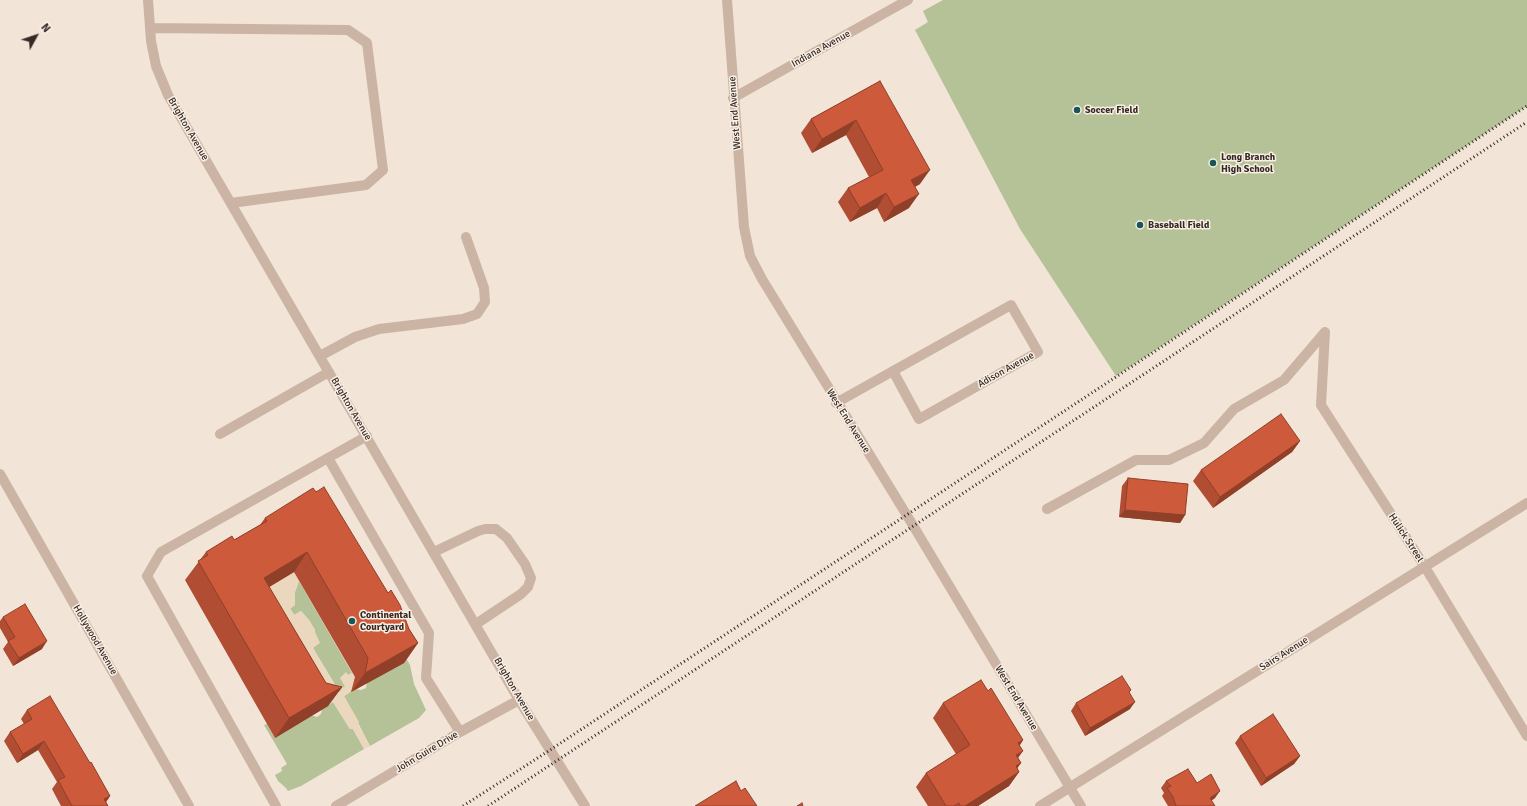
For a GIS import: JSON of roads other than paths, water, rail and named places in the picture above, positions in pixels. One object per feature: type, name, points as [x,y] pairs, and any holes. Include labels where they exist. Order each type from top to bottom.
[{"type":"street","name":"Brighton Avenue","points":[[148,0],[151,41],[156,66],[168,94],[519,700],[585,806]]},
{"type":"street","name":"West End Avenue","points":[[727,0],[733,98],[744,227],[750,256],[762,279],[836,403],[914,527],[1081,806]]},
{"type":"street","name":"Indiana Avenue","points":[[733,98],[908,0]]},
{"type":"street","points":[[151,28],[348,30],[367,43],[383,170],[366,185],[231,203]]},
{"type":"street","points":[[320,356],[355,337],[379,329],[463,319],[477,314],[485,302],[484,288],[466,237]]},
{"type":"street","name":"Adison Avenue","points":[[836,403],[893,371],[1011,305],[1038,352],[919,419],[893,371]]},
{"type":"street","name":"Hulick Street","points":[[1048,509],[1136,460],[1169,460],[1204,443],[1234,409],[1284,380],[1325,332],[1321,405],[1425,567],[1527,736]]},
{"type":"street","points":[[220,434],[329,372]]},
{"type":"street","points":[[276,806],[147,576],[161,552],[367,436]]},
{"type":"street","points":[[328,458],[429,633],[426,678],[460,732]]},
{"type":"street","name":"Hollywood Avenue","points":[[0,474],[189,806]]},
{"type":"street","name":"Sairs Avenue","points":[[1040,806],[1527,502]]},
{"type":"street","points":[[434,552],[478,531],[485,529],[496,529],[507,538],[525,564],[531,578],[528,586],[521,594],[476,624]]},
{"type":"street","name":"John Guire Drive","points":[[336,806],[460,732],[519,700]]},
{"type":"railway","points":[[463,806],[1527,106]]},
{"type":"railway","points":[[488,806],[1527,122]]},
{"type":"place","name":"Soccer Field","points":[[1077,110]]},
{"type":"place","name":"Long Branch High School","points":[[1213,163]]},
{"type":"place","name":"Baseball Field","points":[[1140,225]]},
{"type":"place","name":"Continental Courtyard","points":[[352,621]]}]
